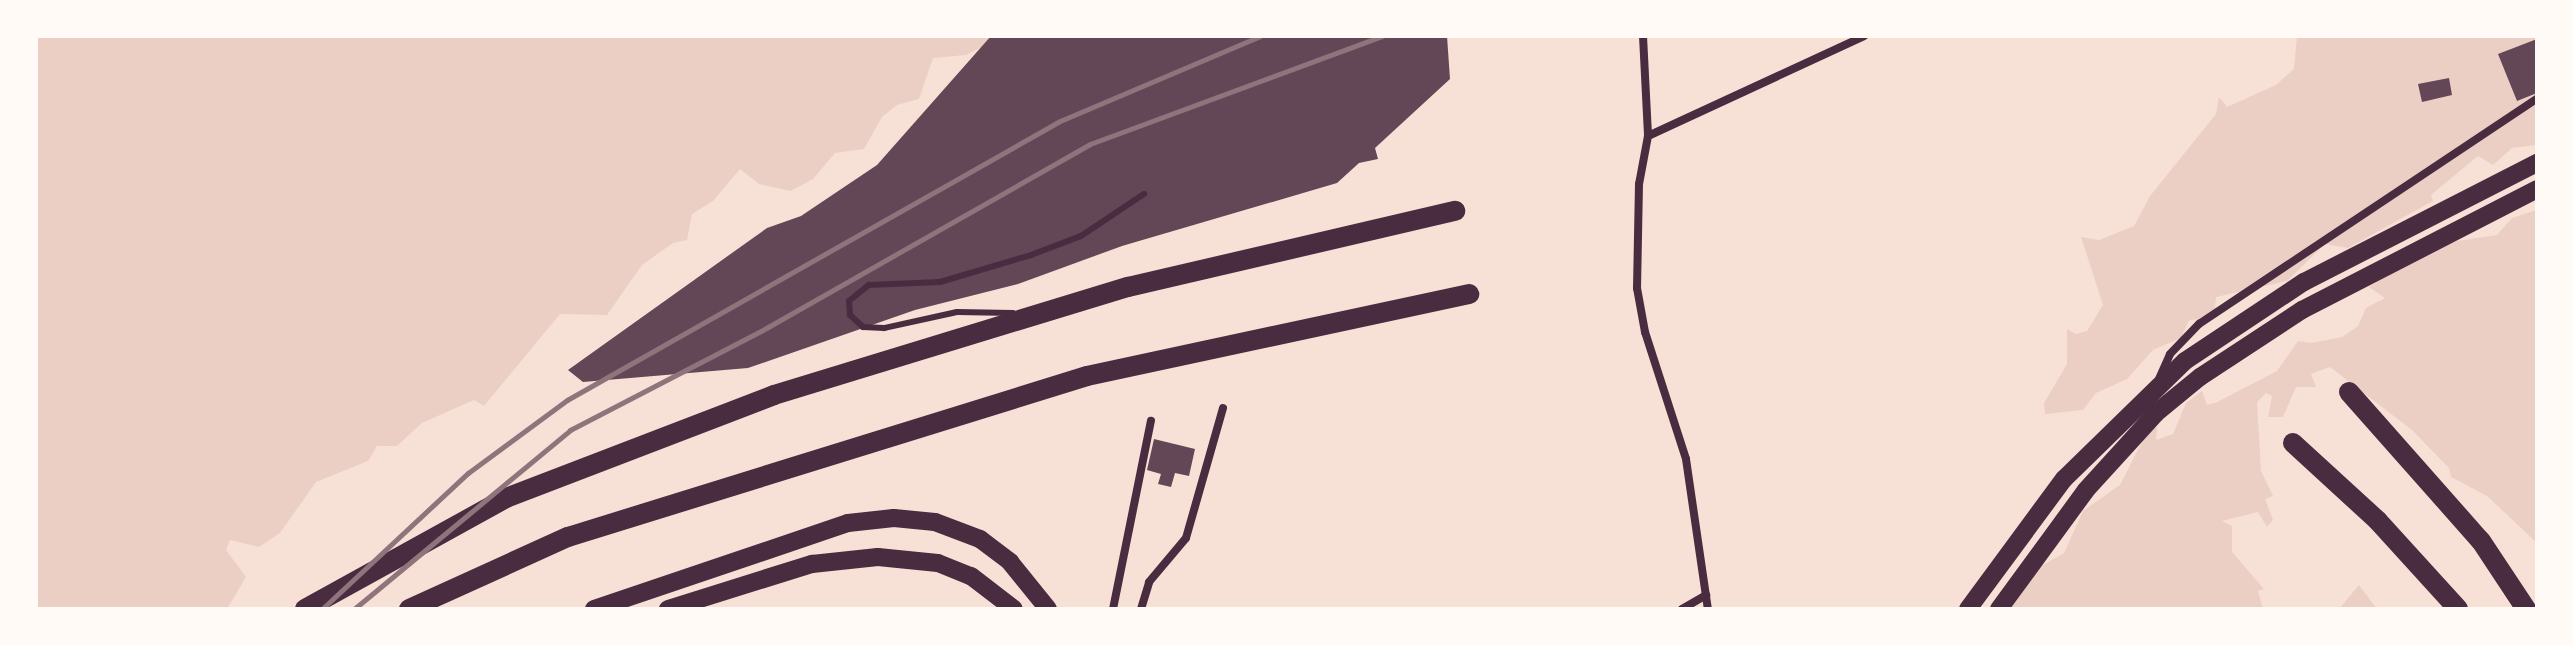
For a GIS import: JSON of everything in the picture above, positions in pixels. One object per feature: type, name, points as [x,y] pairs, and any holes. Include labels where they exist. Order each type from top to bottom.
[{"type":"highway","points":[[305,609],[506,498],[594,461],[859,367],[1032,314],[1455,211]]},
{"type":"highway","points":[[409,609],[568,537],[1087,376],[1469,294]]},
{"type":"highway","points":[[2349,392],[2481,541],[2526,609]]},
{"type":"highway","points":[[2293,443],[2378,521],[2458,609]]},
{"type":"main road","points":[[1968,609],[2064,479],[2155,387],[2208,343],[2304,282],[2537,163]]},
{"type":"main road","points":[[1999,609],[2086,490],[2156,413],[2200,377],[2302,310],[2537,189]]},
{"type":"main road","points":[[594,609],[848,523],[894,518],[935,522],[980,539],[1010,562],[1048,609]]},
{"type":"main road","points":[[668,609],[812,564],[878,557],[938,563],[971,576],[1014,609]]},
{"type":"street","points":[[1643,36],[1648,136],[1639,184],[1637,288],[1645,332],[1686,459],[1708,609]]},
{"type":"street","points":[[1648,136],[1864,36]]},
{"type":"street","points":[[2155,387],[2170,354],[2199,324],[2537,99]]},
{"type":"street","points":[[1141,609],[1149,582],[1186,538],[1223,408]]},
{"type":"street","points":[[1113,609],[1151,421]]},
{"type":"street","points":[[1682,609],[1706,595]]},
{"type":"lane","points":[[1032,314],[957,312],[884,328],[863,327],[850,315],[849,301],[869,285],[940,282],[1031,255],[1081,236],[1144,194]]},
{"type":"shaded area","points":[[36,36],[1004,36],[966,55],[933,58],[919,99],[897,105],[882,117],[864,149],[835,153],[813,179],[791,191],[759,184],[740,169],[713,201],[692,214],[687,240],[673,243],[642,265],[607,315],[560,314],[484,406],[474,400],[422,423],[397,446],[377,446],[368,461],[316,482],[280,533],[259,547],[230,540],[226,550],[246,577],[227,609],[36,609]]},
{"type":"shaded area","points":[[2297,36],[2537,36],[2537,145],[2512,148],[2493,165],[2478,156],[2431,195],[2433,201],[2348,248],[2325,244],[2287,281],[2216,297],[2214,318],[2189,320],[2181,338],[2153,350],[2127,379],[2096,393],[2083,410],[2045,414],[2044,403],[2067,364],[2067,329],[2076,334],[2087,331],[2103,305],[2081,237],[2099,240],[2134,226],[2150,196],[2216,114],[2219,97],[2227,107],[2276,85],[2294,69]]},
{"type":"shaded area","points":[[2537,210],[2537,543],[2487,496],[2451,477],[2449,468],[2412,430],[2330,367],[2311,374],[2316,387],[2296,387],[2283,417],[2268,417],[2272,396],[2266,393],[2257,402],[2261,471],[2273,496],[2265,499],[2273,520],[2267,527],[2258,512],[2222,521],[2232,526],[2232,552],[2264,589],[2258,591],[2263,609],[1996,609],[2015,581],[2064,553],[2083,511],[2120,485],[2148,430],[2157,427],[2156,440],[2173,434],[2186,403],[2202,391],[2207,405],[2277,371],[2298,341],[2312,343],[2342,337],[2358,326],[2366,308],[2385,298],[2369,287],[2409,261],[2457,241],[2497,235],[2512,218]]},
{"type":"shaded area","points":[[2359,585],[2377,609],[2339,609]]},
{"type":"building","points":[[991,36],[1447,36],[1450,79],[1375,148],[1378,159],[1359,163],[1337,183],[1122,246],[1018,284],[915,310],[748,368],[583,382],[568,370],[767,228],[801,216],[877,165]]},
{"type":"building","points":[[2537,39],[2537,93],[2517,101],[2498,54]]},
{"type":"building","points":[[2449,78],[2452,95],[2422,102],[2418,84]]},
{"type":"building","points":[[1154,439],[1195,449],[1189,476],[1175,473],[1171,487],[1158,484],[1161,474],[1147,470]]},
{"type":"railway","points":[[322,609],[468,473],[567,400],[1060,121],[1260,36]]},
{"type":"railway","points":[[354,609],[570,430],[761,331],[1090,144],[1382,36]]}]
